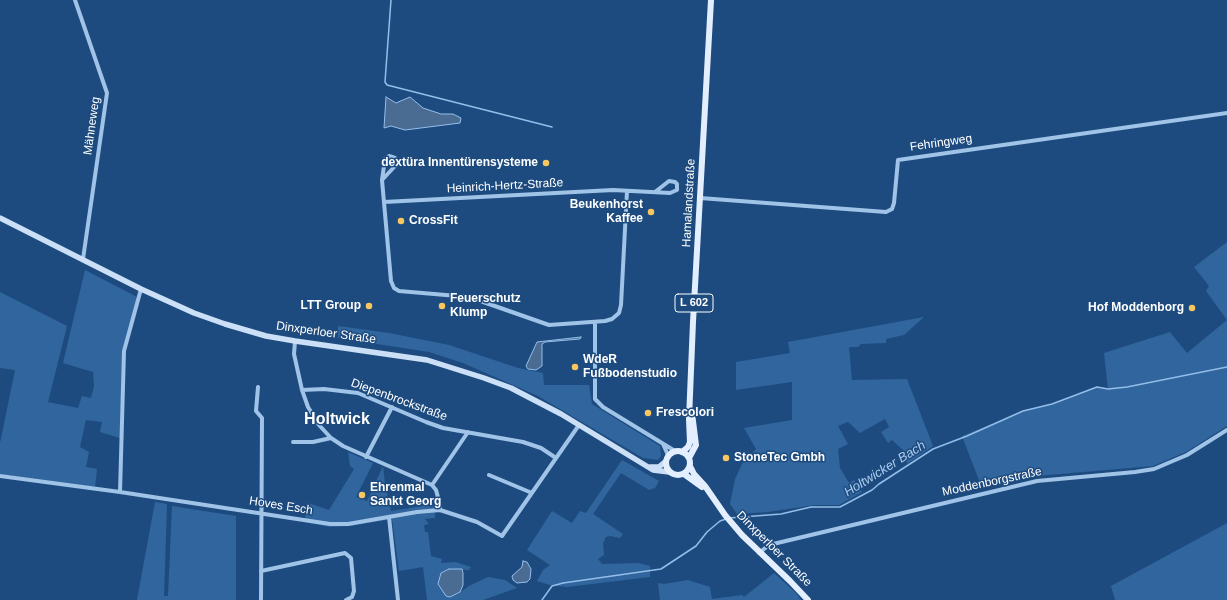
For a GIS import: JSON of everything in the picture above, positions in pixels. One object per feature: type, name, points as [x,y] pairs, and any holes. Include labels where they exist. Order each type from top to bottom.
[{"type":"main road","name":"Hamalandstraße","points":[[682,452],[688,447],[690,442],[690,408],[711,0]]},
{"type":"main road","name":"Dinxperloer Straße","points":[[0,218],[141,289],[194,313],[224,324],[266,336],[390,354],[459,369],[511,388],[579,425],[653,470],[669,472]]},
{"type":"main road","name":"Hamalandstraße","points":[[689,458],[696,445],[693,418],[690,408]]},
{"type":"main road","points":[[647,466],[660,467],[675,451],[682,452],[689,458]]},
{"type":"main road","points":[[667,458],[669,472],[674,475],[684,474],[690,466]]},
{"type":"main road","name":"L 602","points":[[689,458],[690,466]]},
{"type":"main road","name":"Dinxperloer Straße","points":[[690,466],[694,474],[711,494],[730,522],[808,600]]},
{"type":"main road","name":"Dinxperloer Straße","points":[[684,474],[711,494]]},
{"type":"street","name":"Mähneweg","points":[[75,0],[108,93],[83,259]]},
{"type":"street","name":"Fehringweg","points":[[700,198],[886,212],[892,209],[894,203],[898,160],[1227,113]]},
{"type":"street","points":[[382,180],[396,165],[395,158],[389,156],[385,159],[382,180],[392,286],[399,290],[469,298],[549,325],[595,322],[612,319],[620,309],[627,191]]},
{"type":"street","name":"Heinrich-Hertz-Straße","points":[[384,202],[573,192],[627,191],[656,192],[674,192],[677,190],[678,184],[676,182],[669,181],[656,192]]},
{"type":"street","points":[[120,492],[124,351],[141,289]]},
{"type":"street","points":[[595,322],[595,400],[603,407],[675,451]]},
{"type":"street","points":[[295,341],[294,354],[302,390],[308,407],[319,425],[330,438],[366,458],[432,485],[436,490],[440,510]]},
{"type":"street","points":[[258,387],[256,411],[262,418],[261,600]]},
{"type":"street","name":"Diepenbrockstraße","points":[[302,390],[343,390],[366,395],[426,422],[468,432],[523,442],[541,448],[556,458]]},
{"type":"street","points":[[366,458],[392,407]]},
{"type":"street","name":"Hoves Esch","points":[[0,476],[120,492],[330,524],[348,524],[440,510],[477,522],[502,536],[579,425]]},
{"type":"street","name":"Moddenborgstraße","points":[[759,552],[769,545],[1030,482],[1135,472],[1154,468],[1187,455],[1227,430]]},
{"type":"street","points":[[432,485],[468,432]]},
{"type":"street","points":[[293,442],[313,442],[330,438]]},
{"type":"street","points":[[661,442],[667,458]]},
{"type":"street","points":[[489,475],[532,493]]},
{"type":"street","points":[[390,517],[398,600]]},
{"type":"street","points":[[261,571],[345,553],[351,558],[354,592],[352,597],[346,600]]},
{"type":"shaded area","points":[[386,97],[396,103],[410,97],[423,108],[441,114],[453,114],[461,118],[460,123],[405,130],[391,126],[384,128]]},
{"type":"shaded area","points":[[1227,242],[1227,320],[1206,291],[1209,286],[1194,267]]},
{"type":"shaded area","points":[[85,270],[137,297],[122,359],[120,438],[100,432],[102,422],[86,420],[80,447],[89,452],[86,467],[97,469],[95,487],[0,474],[0,443],[15,370],[0,368],[0,292],[67,326],[48,402],[78,408],[82,396],[91,398],[94,386],[93,372],[63,363]]},
{"type":"shaded area","points":[[924,317],[904,335],[886,339],[886,343],[861,344],[858,347],[849,347],[852,380],[907,379],[933,446],[907,464],[903,450],[892,440],[888,443],[881,432],[889,427],[885,419],[860,433],[848,422],[838,426],[848,444],[838,449],[840,468],[849,483],[854,480],[862,492],[839,505],[815,505],[768,512],[737,514],[730,504],[735,479],[742,464],[756,449],[744,428],[792,420],[792,382],[736,390],[736,362],[790,353],[788,342]]},
{"type":"shaded area","points":[[1227,320],[1227,426],[1186,452],[1153,466],[1037,476],[982,488],[962,436],[1024,411],[1052,404],[1097,387],[1108,389],[1104,353],[1170,332],[1187,353]]},
{"type":"shaded area","points":[[338,326],[389,333],[449,345],[518,368],[543,373],[544,385],[589,385],[592,404],[660,446],[661,456],[658,460],[643,458],[538,396],[463,363],[429,352],[338,338]]},
{"type":"shaded area","points":[[581,337],[580,339],[545,342],[542,344],[542,366],[536,370],[528,369],[526,366],[537,342]]},
{"type":"shaded area","points":[[348,452],[373,463],[356,497],[367,501],[383,466],[391,511],[435,504],[435,518],[425,519],[429,524],[424,525],[425,532],[428,532],[431,556],[442,559],[441,563],[455,562],[471,567],[469,569],[471,570],[449,569],[456,595],[469,586],[488,577],[505,580],[517,588],[483,600],[427,600],[423,567],[399,571],[392,519],[350,526],[330,527],[304,522],[308,503],[329,510],[354,469],[350,466]]},
{"type":"shaded area","points":[[622,460],[659,481],[655,488],[649,490],[621,473],[593,514],[623,534],[620,538],[610,536],[606,537],[603,543],[604,555],[598,559],[602,564],[639,563],[650,566],[650,577],[567,587],[550,585],[537,581],[543,570],[550,565],[527,550],[552,511],[572,523],[580,511],[586,513]]},
{"type":"shaded area","points":[[155,502],[167,504],[164,596],[168,596],[172,506],[236,516],[236,600],[137,600]]},
{"type":"shaded area","points":[[1227,523],[1227,600],[1115,600],[1111,586]]},
{"type":"shaded area","points":[[523,561],[527,562],[531,569],[530,579],[527,582],[517,583],[513,580],[512,576],[522,567]]},
{"type":"shaded area","points":[[449,569],[462,569],[463,573],[463,585],[460,592],[450,597],[446,596],[438,584],[441,573]]},
{"type":"shaded area","points":[[774,573],[796,593],[801,600],[660,600],[658,583],[664,584],[688,580],[710,587],[712,599],[742,595],[744,597]]},
{"type":"waterway","points":[[391,0],[385,82],[387,85],[552,127]]},
{"type":"waterway","name":"Holtwicker Bach","points":[[729,518],[781,514],[811,507],[840,507],[872,490],[933,449],[967,436],[1023,411],[1052,404],[1097,387],[1108,389],[1127,387],[1227,367]]},
{"type":"waterway","name":"Holtwicker Bach","points":[[542,600],[552,586],[563,583],[661,569],[696,546],[707,532],[720,521],[726,519]]},
{"type":"place","name":"dextüra Innentürensysteme","points":[[546,163]]},
{"type":"place","name":"Beukenhorst Kaffee","points":[[651,212]]},
{"type":"place","name":"CrossFit","points":[[401,221]]},
{"type":"place","name":"LTT Group","points":[[369,306]]},
{"type":"place","name":"Feuerschutz Klump","points":[[442,306]]},
{"type":"place","name":"Hof Moddenborg","points":[[1192,308]]},
{"type":"place","name":"WdeR Fußbodenstudio","points":[[575,367]]},
{"type":"place","name":"Frescolori","points":[[648,413]]},
{"type":"place","name":"StoneTec Gmbh","points":[[726,458]]},
{"type":"place","name":"Ehrenmal Sankt Georg","points":[[362,495]]},
{"type":"district","name":"Holtwick","points":[[337,420]]}]
